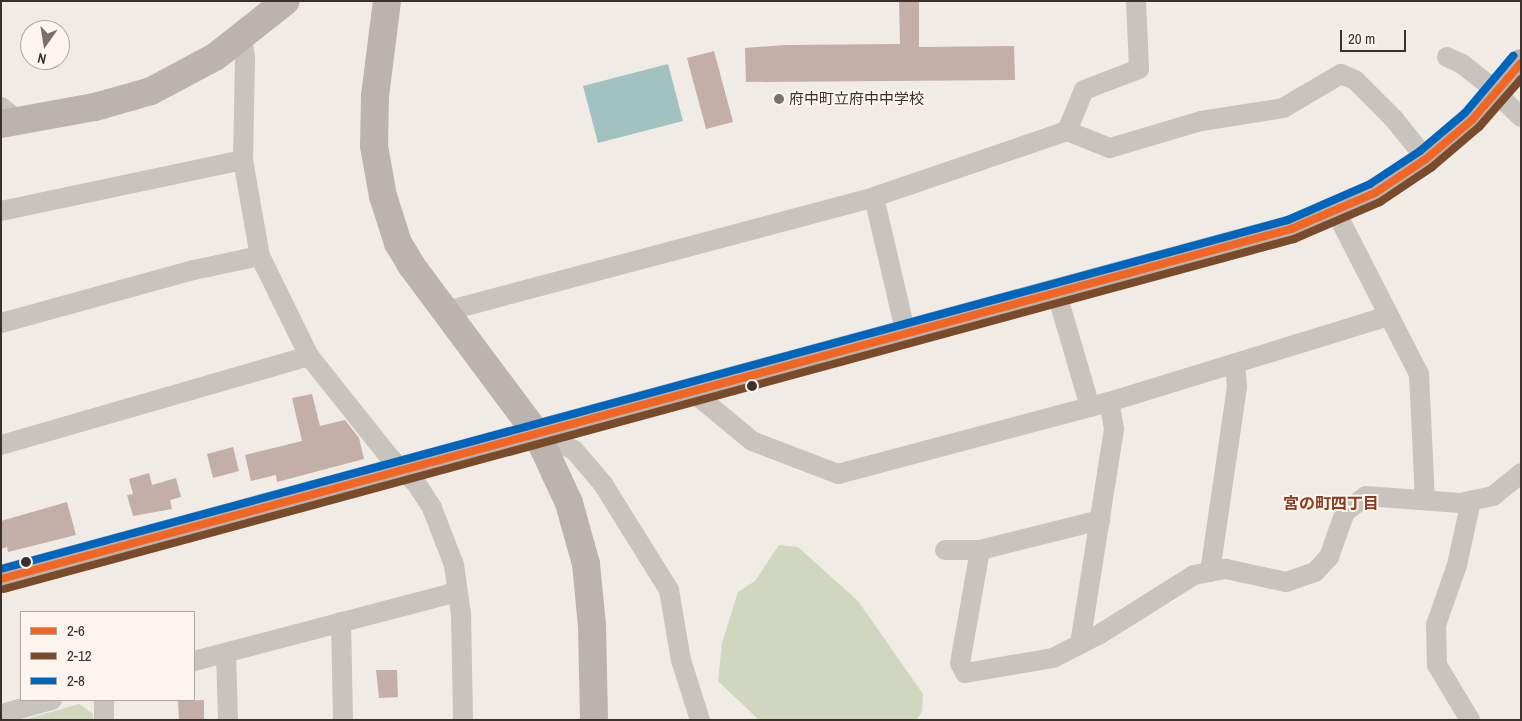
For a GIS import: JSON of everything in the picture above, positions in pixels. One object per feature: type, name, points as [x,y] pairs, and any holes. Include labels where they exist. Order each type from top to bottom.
[{"type":"main road","points":[[1,579],[1262,238],[1336,212],[1375,193],[1426,159],[1498,92],[1521,63]]},
{"type":"street","points":[[7,117],[129,100],[194,70],[242,38],[286,1]]},
{"type":"street","points":[[387,1],[375,96],[374,146],[378,171],[398,243],[443,312],[536,434],[569,503],[586,564],[592,625],[594,720]]},
{"type":"street","points":[[1067,131],[1084,90],[1139,69],[1136,1]]},
{"type":"street","points":[[242,38],[245,58],[243,160],[260,256],[309,356],[402,471],[416,483],[432,508],[454,565],[463,720]]},
{"type":"street","points":[[1446,57],[1462,64],[1498,92],[1521,117]]},
{"type":"street","points":[[443,312],[874,197],[1067,131],[1110,148],[1201,121],[1283,108],[1341,74],[1356,80],[1388,113],[1426,159]]},
{"type":"street","points":[[1,211],[243,160]]},
{"type":"street","points":[[874,197],[906,334]]},
{"type":"street","points":[[1336,212],[1419,374],[1425,500]]},
{"type":"street","points":[[1,323],[194,270],[260,256]]},
{"type":"street","points":[[1057,294],[1099,404],[1114,429],[1080,644]]},
{"type":"street","points":[[694,393],[752,440],[838,474],[1099,404],[1388,316]]},
{"type":"street","points":[[1,445],[309,356]]},
{"type":"street","points":[[1210,572],[1237,387],[1235,363]]},
{"type":"street","points":[[536,434],[574,450],[603,484],[669,590],[681,660],[700,720]]},
{"type":"street","points":[[980,550],[960,663],[965,673],[1053,658],[1080,644],[1194,575],[1226,568],[1286,582],[1315,572],[1328,557],[1345,512],[1366,496],[1425,500],[1471,500],[1493,496],[1521,473]]},
{"type":"street","points":[[1470,720],[1437,665],[1436,625],[1457,565],[1471,500]]},
{"type":"street","points":[[945,550],[980,550],[1100,520]]},
{"type":"street","points":[[195,661],[457,592]]},
{"type":"street","points":[[341,622],[343,720]]},
{"type":"street","points":[[226,653],[228,720]]},
{"type":"street","points":[[1,714],[48,701]]},
{"type":"street","points":[[104,701],[104,720]]},
{"type":"green space","points":[[779,545],[798,547],[858,601],[923,694],[922,711],[917,720],[759,720],[718,681],[722,643],[738,592],[755,581]]},
{"type":"green space","points":[[79,704],[93,714],[93,720],[23,720]]},
{"type":"water","points":[[668,64],[683,121],[598,143],[583,86]]},
{"type":"building","points":[[899,1],[919,1],[919,47],[1014,46],[1015,80],[746,82],[745,48],[785,45],[900,44]]},
{"type":"building","points":[[714,51],[733,122],[706,129],[687,58]]},
{"type":"building","points":[[312,394],[320,426],[345,420],[359,438],[364,459],[277,482],[276,475],[251,481],[245,455],[302,441],[292,398]]},
{"type":"building","points":[[233,447],[239,471],[213,478],[207,454]]},
{"type":"building","points":[[149,473],[152,485],[176,478],[181,497],[170,500],[172,509],[133,516],[127,495],[133,494],[129,479]]},
{"type":"building","points":[[67,502],[76,535],[8,552],[7,547],[1,549],[1,521]]},
{"type":"building","points":[[376,670],[397,670],[398,697],[379,698]]},
{"type":"building","points":[[204,700],[204,720],[179,720],[178,701]]},
{"type":"transit line","name":"2-8","points":[[1,569],[1288,220],[1370,184],[1420,151],[1465,113],[1513,56]]},
{"type":"transit line","name":"2-6","points":[[1,579],[1291,229],[1375,193],[1426,159],[1472,120],[1521,63]]},
{"type":"transit line","name":"2-12","points":[[4,589],[1294,239],[1380,202],[1432,167],[1479,127],[1521,79]]},
{"type":"place","name":"府中町立府中中学校","points":[[779,99]]},
{"type":"district","name":"宮の町四丁目","points":[[1331,503]]}]
